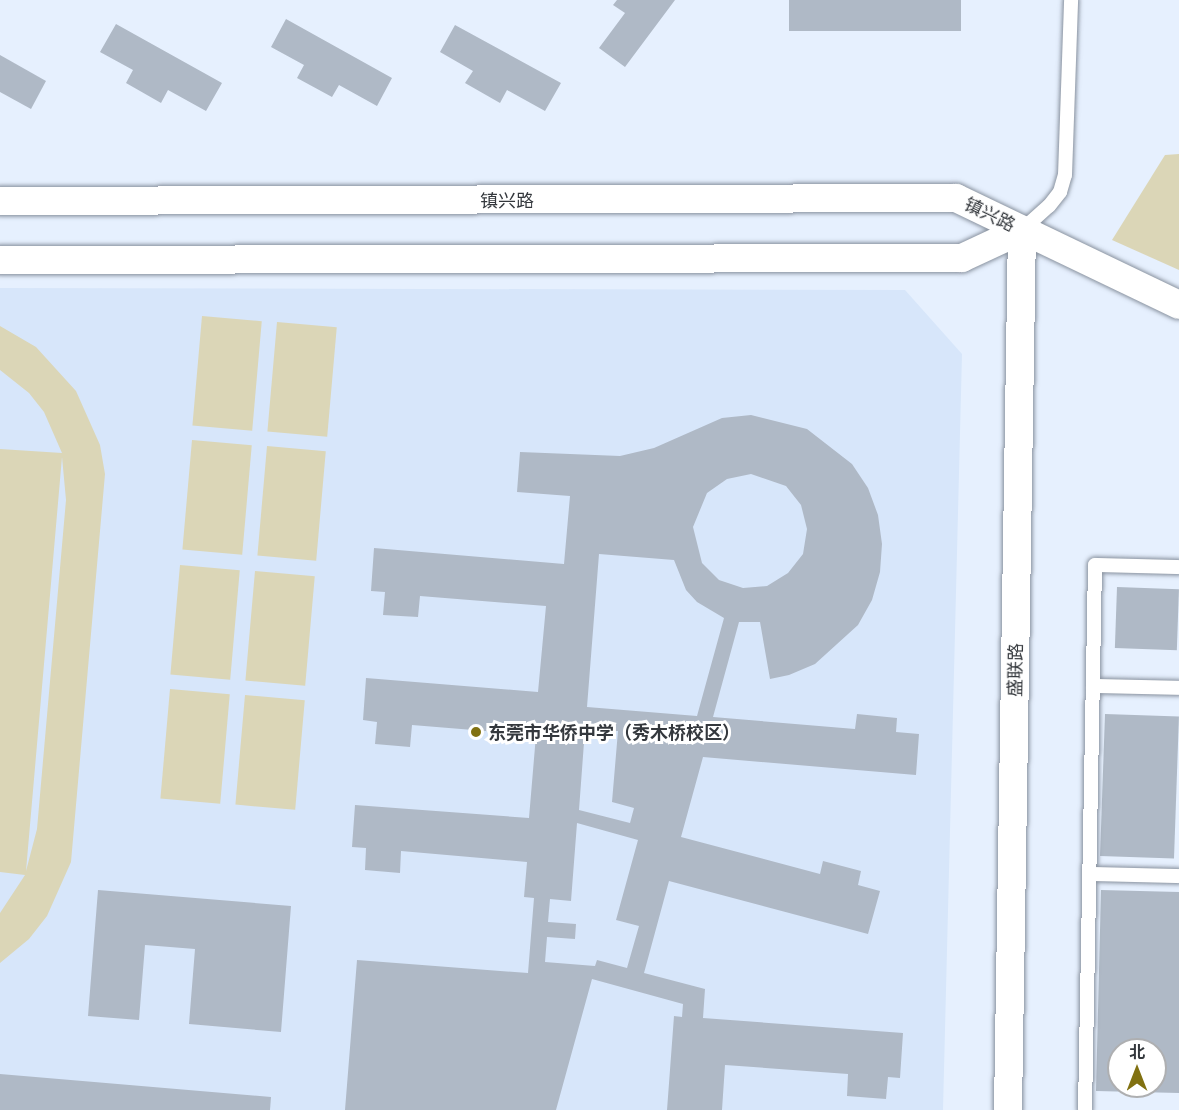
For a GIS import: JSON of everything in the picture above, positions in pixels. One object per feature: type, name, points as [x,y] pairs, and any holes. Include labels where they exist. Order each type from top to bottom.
[{"type":"street","name":"镇兴路","points":[[0,201],[956,198],[1022,230]]},
{"type":"street","name":"镇兴路","points":[[0,260],[962,258],[1022,230]]},
{"type":"street","points":[[1022,230],[1179,305]]},
{"type":"street","name":"盛联路","points":[[1008,1110],[1022,230]]},
{"type":"lane","points":[[1022,230],[1049,206],[1060,192],[1065,176],[1071,0]]},
{"type":"lane","points":[[1085,1110],[1095,565],[1179,567]]},
{"type":"lane","points":[[1093,686],[1179,688]]},
{"type":"lane","points":[[1090,874],[1179,876]]},
{"type":"shaded area","points":[[1179,154],[1179,270],[1112,240],[1165,155]]},
{"type":"shaded area","name":"东莞市华侨中学（秀木桥校区）","points":[[0,288],[905,290],[962,354],[943,1110],[0,1110]]},
{"type":"shaded area","points":[[202,316],[262,321],[252,431],[192,426]]},
{"type":"shaded area","points":[[277,322],[337,327],[327,437],[267,432]]},
{"type":"shaded area","points":[[0,326],[36,347],[76,391],[100,445],[105,474],[71,862],[47,916],[29,939],[0,963],[0,913],[25,875],[0,872],[0,449],[62,453],[44,412],[29,393],[0,370]],"holes":[[[62,457],[66,500],[37,829],[26,871]]]},
{"type":"shaded area","points":[[192,440],[252,445],[242,555],[182,550]]},
{"type":"shaded area","points":[[267,446],[326,451],[316,561],[257,556]]},
{"type":"shaded area","points":[[180,565],[240,570],[230,680],[170,675]]},
{"type":"shaded area","points":[[255,571],[315,576],[305,686],[245,681]]},
{"type":"shaded area","points":[[170,689],[230,694],[220,804],[160,799]]},
{"type":"shaded area","points":[[245,695],[305,700],[295,810],[235,805]]},
{"type":"building","points":[[617,0],[675,0],[625,67],[599,48],[625,13],[613,5]]},
{"type":"building","points":[[789,0],[961,0],[961,31],[789,31]]},
{"type":"building","points":[[286,19],[392,78],[377,106],[339,85],[332,97],[297,78],[304,65],[271,47]]},
{"type":"building","points":[[116,24],[222,83],[206,111],[168,90],[161,103],[126,83],[133,70],[100,52]]},
{"type":"building","points":[[455,25],[561,83],[545,111],[507,90],[500,103],[465,83],[473,71],[440,52]]},
{"type":"building","points":[[0,55],[46,81],[31,109],[0,92]]},
{"type":"building","points":[[751,415],[807,429],[852,464],[868,488],[878,515],[882,544],[880,572],[872,600],[858,625],[815,664],[789,675],[770,679],[760,622],[739,622],[713,717],[855,729],[857,714],[897,718],[896,732],[919,734],[916,775],[703,757],[681,837],[820,874],[823,861],[861,871],[858,885],[880,891],[868,934],[669,881],[644,973],[705,989],[703,1018],[903,1033],[900,1078],[888,1077],[886,1099],[847,1096],[848,1074],[725,1065],[722,1110],[667,1110],[674,1016],[682,1017],[683,1004],[592,979],[556,1110],[345,1110],[357,960],[528,973],[534,898],[524,897],[527,862],[401,851],[400,873],[365,870],[366,848],[352,847],[355,805],[529,818],[536,735],[412,725],[410,747],[375,744],[377,722],[363,720],[366,678],[538,692],[546,606],[420,596],[418,617],[383,615],[385,592],[371,591],[374,548],[564,564],[570,496],[517,492],[520,452],[620,456],[654,448],[722,418]],"holes":[[[751,474],[786,486],[801,505],[807,529],[803,554],[788,573],[767,586],[743,588],[719,580],[702,563],[693,527],[707,493],[727,479]],[[599,554],[674,560],[686,590],[697,602],[724,618],[697,716],[587,707]],[[585,729],[618,731],[612,802],[634,808],[630,823],[579,810]],[[577,823],[638,840],[616,920],[639,926],[627,968],[597,960],[595,966],[545,962],[547,937],[575,939],[576,924],[548,922],[550,899],[571,901]]]},
{"type":"building","points":[[1117,587],[1179,589],[1177,650],[1115,648]]},
{"type":"building","points":[[1105,714],[1179,717],[1174,858],[1100,856]]},
{"type":"building","points":[[98,890],[291,906],[281,1032],[189,1024],[195,949],[145,945],[139,1020],[88,1016]]},
{"type":"building","points":[[1101,890],[1179,892],[1179,1093],[1167,1093],[1167,1038],[1107,1038],[1107,1091],[1096,1091]]},
{"type":"building","points":[[0,1074],[271,1097],[270,1110],[0,1110]]},
{"type":"place","name":"东莞市华侨中学（秀木桥校区）","points":[[476,732]]}]
